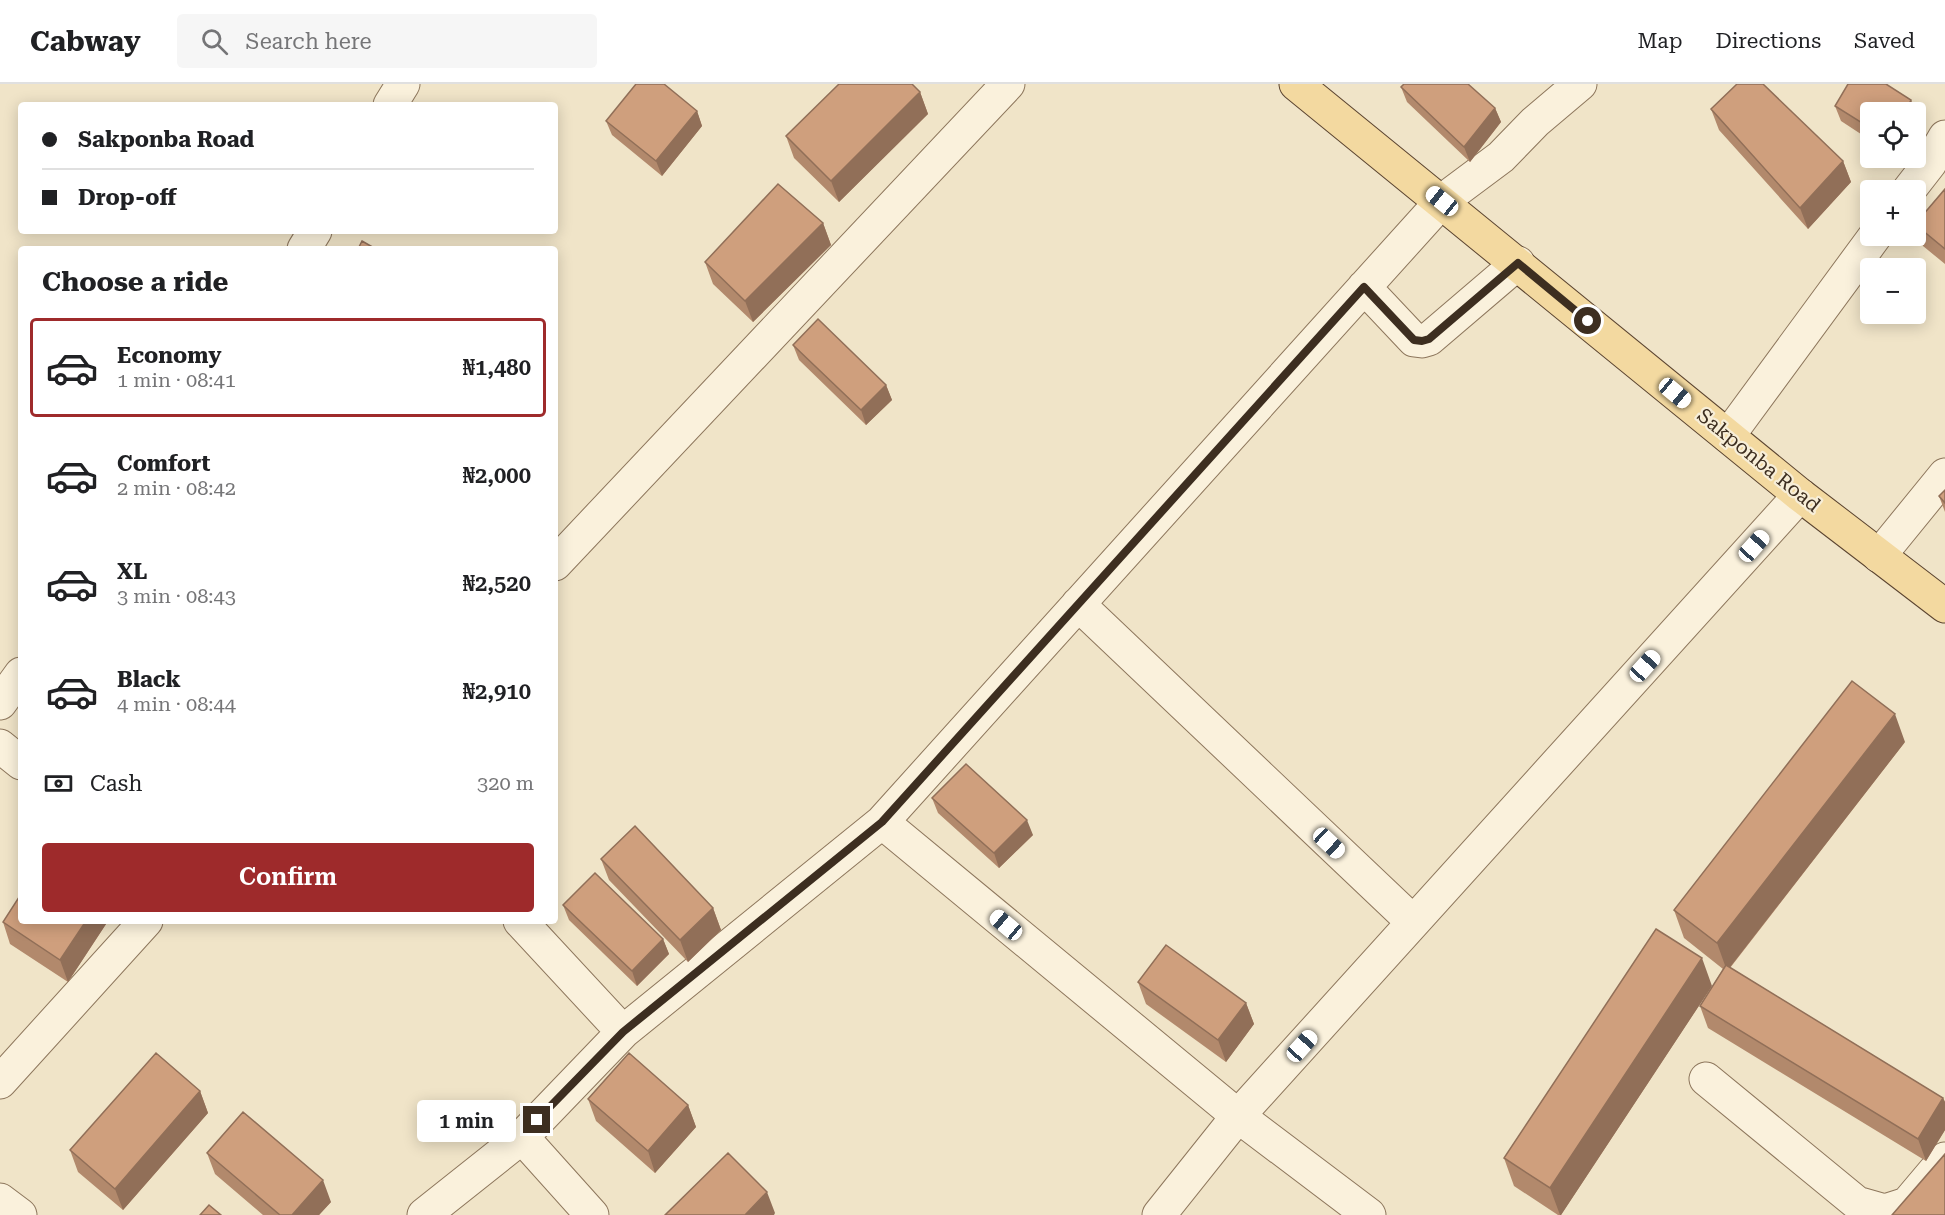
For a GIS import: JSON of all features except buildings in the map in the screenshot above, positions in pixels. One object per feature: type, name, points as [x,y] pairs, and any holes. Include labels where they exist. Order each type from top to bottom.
[{"type":"main road","name":"Sakponba Road","points":[[1296,84],[1800,495],[1945,606]]},
{"type":"street","points":[[392,102],[403,84]]},
{"type":"street","points":[[558,561],[1008,84]]},
{"type":"street","points":[[424,1215],[522,1137],[623,1032],[882,822],[1442,201],[1501,157],[1535,122],[1580,84]]},
{"type":"street","points":[[1917,180],[1945,137]]},
{"type":"street","points":[[1728,436],[1868,246]]},
{"type":"street","points":[[1364,287],[1414,340],[1422,341],[1429,339],[1518,263]]},
{"type":"street","points":[[1879,556],[1945,475]]},
{"type":"street","points":[[1159,1215],[1238,1116],[1800,495]]},
{"type":"street","points":[[1077,604],[1413,922]]},
{"type":"street","points":[[0,703],[18,678]]},
{"type":"street","points":[[0,746],[18,761]]},
{"type":"street","points":[[882,822],[1238,1116],[1369,1215]]},
{"type":"street","points":[[0,1082],[143,924]]},
{"type":"street","points":[[522,924],[623,1032]]},
{"type":"street","points":[[1706,1079],[1857,1203],[1885,1211],[1907,1204],[1945,1159]]},
{"type":"street","points":[[522,1137],[592,1215]]},
{"type":"street","points":[[0,1200],[20,1215]]},
{"type":"route","points":[[537,1120],[623,1032],[882,822],[1364,287],[1414,340],[1422,341],[1429,339],[1518,263],[1588,321]]}]
